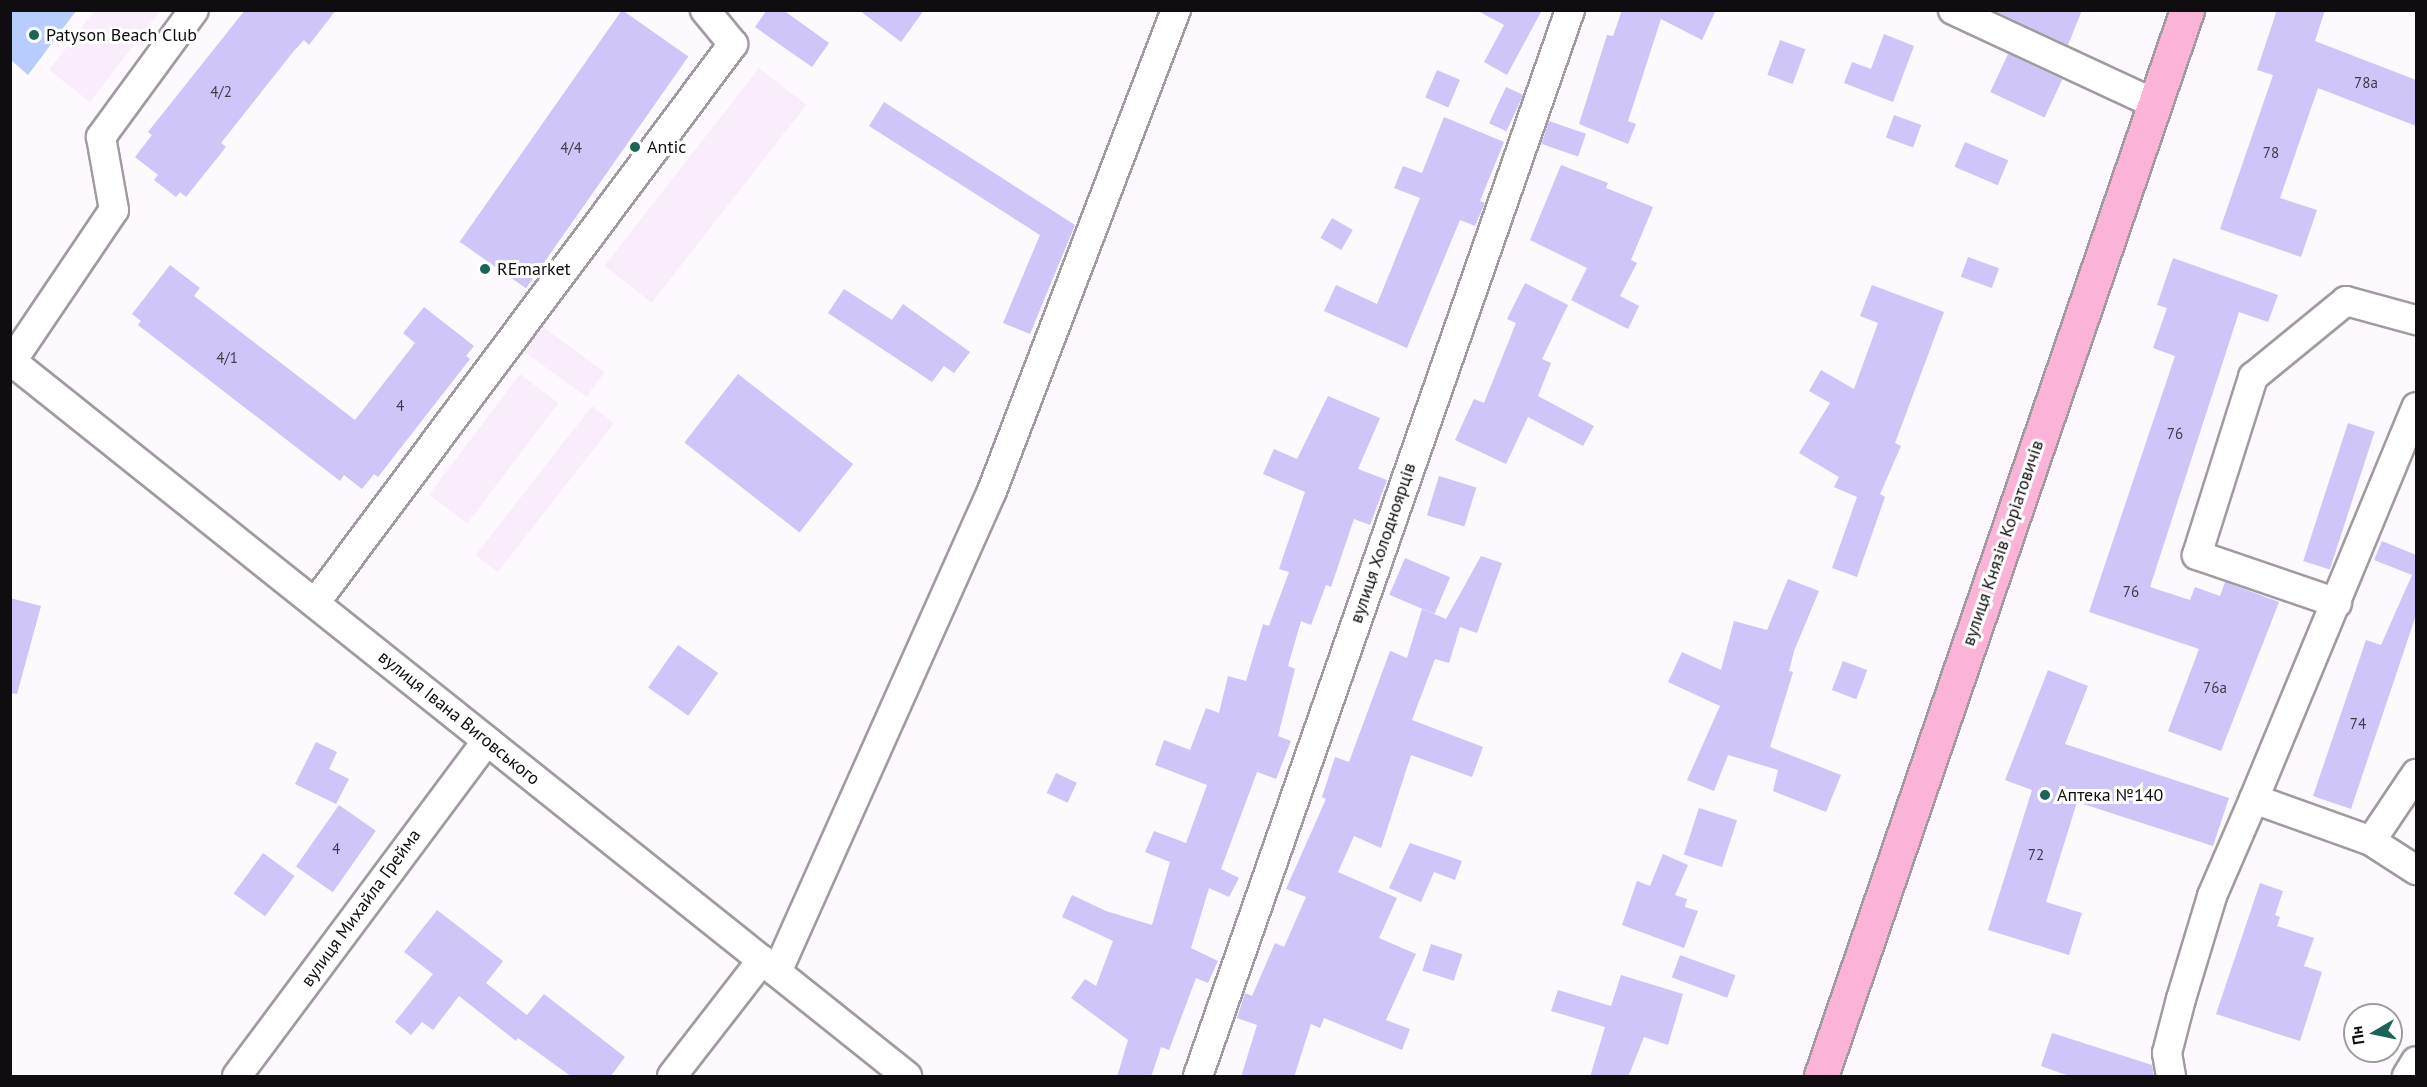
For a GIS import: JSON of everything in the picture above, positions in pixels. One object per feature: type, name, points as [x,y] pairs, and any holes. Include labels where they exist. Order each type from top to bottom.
[{"type":"main road","name":"вулиця Князів Коріатовичів","points":[[1821,1077],[2153,103],[2187,10]]},
{"type":"street","points":[[11,361],[114,210],[101,137],[194,10]]},
{"type":"street","points":[[315,603],[734,44],[705,10]]},
{"type":"street","points":[[672,1077],[770,966],[992,491],[1176,10]]},
{"type":"street","name":"вулиця Холодноярців","points":[[1198,1077],[1570,10]]},
{"type":"street","points":[[1953,10],[2153,103]]},
{"type":"street","points":[[2337,603],[2197,555],[2253,377],[2346,301],[2416,320]]},
{"type":"street","name":"вулиця Івана Виговського","points":[[11,361],[907,1077]]},
{"type":"street","points":[[2171,1077],[2167,1053],[2212,896],[2337,603],[2416,407]]},
{"type":"street","name":"вулиця Михайла Грейма","points":[[237,1077],[487,741]]},
{"type":"street","points":[[2371,841],[2416,774]]},
{"type":"street","points":[[2254,799],[2371,841],[2416,870]]},
{"type":"street","points":[[2407,1077],[2416,1061]]},
{"type":"shaded area","points":[[94,11],[160,11],[90,102],[49,70]]},
{"type":"shaded area","points":[[759,68],[806,105],[652,303],[604,266]]},
{"type":"shaded area","points":[[540,325],[605,372],[587,397],[522,350]]},
{"type":"shaded area","points":[[520,374],[558,403],[467,523],[429,495]]},
{"type":"shaded area","points":[[592,406],[614,423],[498,572],[476,555]]},
{"type":"water","name":"Patyson Beach Club","points":[[10,11],[76,11],[28,75],[11,60]]},
{"type":"building","points":[[245,10],[336,10],[309,45],[304,40],[293,52],[221,143],[226,147],[186,197],[180,192],[176,197],[154,180],[158,175],[135,157],[152,135],[148,132]]},
{"type":"building","points":[[622,10],[688,56],[526,288],[460,242]]},
{"type":"building","points":[[767,10],[783,10],[829,43],[812,67],[755,27]]},
{"type":"building","points":[[859,10],[924,10],[901,42]]},
{"type":"building","points":[[1476,10],[1542,10],[1507,75],[1484,62],[1504,25]]},
{"type":"building","points":[[1622,10],[1716,10],[1702,40],[1661,19],[1628,121],[1636,124],[1628,144],[1579,124],[1607,35],[1613,36]]},
{"type":"building","points":[[1993,10],[2082,10],[2068,45]]},
{"type":"building","points":[[2277,10],[2325,10],[2315,41],[2416,80],[2416,126],[2318,88],[2280,198],[2317,210],[2301,257],[2220,229],[2273,75],[2257,70]]},
{"type":"building","points":[[1884,34],[1914,46],[1893,102],[1844,83],[1852,62],[1871,69]]},
{"type":"building","points":[[1780,40],[1805,49],[1793,84],[1767,75]]},
{"type":"building","points":[[2008,54],[2062,79],[2045,117],[1990,92]]},
{"type":"building","points":[[1437,70],[1460,80],[1448,107],[1425,98]]},
{"type":"building","points":[[1506,87],[1523,95],[1506,131],[1489,123]]},
{"type":"building","points":[[884,102],[1075,225],[1030,334],[1003,323],[1040,235],[869,126]]},
{"type":"building","points":[[1894,115],[1921,125],[1913,147],[1886,138]]},
{"type":"building","points":[[1444,117],[1504,142],[1480,201],[1485,203],[1475,226],[1460,220],[1407,348],[1324,311],[1336,285],[1377,304],[1420,198],[1394,188],[1403,166],[1422,173]]},
{"type":"building","points":[[1549,121],[1586,134],[1578,156],[1541,144]]},
{"type":"building","points":[[1965,142],[2008,160],[1998,185],[1954,167]]},
{"type":"building","points":[[1561,165],[1608,183],[1606,188],[1653,207],[1631,260],[1637,263],[1620,296],[1639,306],[1628,329],[1571,300],[1587,268],[1530,240]]},
{"type":"building","points":[[1332,218],[1353,230],[1341,250],[1320,238]]},
{"type":"building","points":[[1968,257],[1999,268],[1992,288],[1961,277]]},
{"type":"building","points":[[2173,258],[2278,295],[2268,322],[2239,312],[2150,587],[2190,600],[2195,587],[2220,596],[2225,582],[2279,602],[2221,751],[2168,731],[2199,649],[2089,612],[2175,356],[2153,348],[2167,308],[2157,305]]},
{"type":"building","points":[[170,265],[200,288],[194,296],[355,420],[415,343],[403,333],[424,307],[474,346],[466,356],[470,359],[378,477],[374,474],[362,489],[344,475],[340,481],[138,325],[141,321],[132,314]]},
{"type":"building","points":[[1525,283],[1568,305],[1542,359],[1551,363],[1538,396],[1594,426],[1583,446],[1528,417],[1506,464],[1455,440],[1474,399],[1484,403],[1516,323],[1507,319]]},
{"type":"building","points":[[1872,285],[1944,312],[1895,443],[1901,446],[1880,494],[1885,497],[1857,577],[1832,568],[1857,497],[1834,487],[1839,477],[1799,453],[1830,403],[1809,391],[1821,370],[1854,389],[1878,323],[1860,316]]},
{"type":"building","points":[[844,289],[892,320],[903,304],[970,352],[954,373],[944,366],[932,382],[828,313]]},
{"type":"building","points":[[738,374],[853,464],[799,532],[684,443]]},
{"type":"building","points":[[1328,396],[1380,418],[1358,469],[1387,480],[1370,525],[1354,519],[1331,587],[1326,585],[1311,625],[1301,621],[1288,666],[1295,669],[1278,736],[1291,741],[1276,779],[1257,772],[1221,869],[1239,878],[1229,897],[1209,888],[1191,948],[1218,961],[1208,983],[1196,978],[1169,1050],[1161,1047],[1151,1077],[1117,1077],[1128,1040],[1071,998],[1085,979],[1096,986],[1113,941],[1062,917],[1072,895],[1106,911],[1152,925],[1170,862],[1145,852],[1154,831],[1186,843],[1207,785],[1155,765],[1164,740],[1190,750],[1206,708],[1219,713],[1228,676],[1246,681],[1263,624],[1269,626],[1289,572],[1279,569],[1305,492],[1263,474],[1274,449],[1297,459]]},
{"type":"building","points":[[2348,423],[2375,432],[2330,570],[2303,561]]},
{"type":"building","points":[[1439,476],[1476,487],[1464,527],[1427,515]]},
{"type":"building","points":[[2382,541],[2416,555],[2416,615],[2351,809],[2313,796],[2366,640],[2381,645],[2412,575],[2374,560]]},
{"type":"building","points":[[1481,556],[1502,563],[1477,633],[1460,627],[1449,663],[1435,659],[1412,720],[1483,747],[1472,777],[1411,755],[1381,848],[1354,836],[1338,872],[1397,898],[1379,938],[1416,954],[1386,1020],[1410,1029],[1402,1050],[1324,1018],[1320,1028],[1311,1024],[1294,1077],[1241,1077],[1257,1025],[1237,1018],[1245,993],[1252,996],[1275,943],[1284,947],[1306,897],[1286,889],[1326,799],[1322,797],[1335,757],[1349,762],[1390,651],[1407,658],[1422,609],[1446,619]]},
{"type":"building","points":[[1405,558],[1450,577],[1434,614],[1389,595]]},
{"type":"building","points":[[1788,579],[1819,591],[1794,651],[1789,671],[1793,672],[1770,747],[1841,775],[1826,812],[1773,791],[1778,770],[1728,755],[1714,791],[1687,780],[1720,706],[1668,682],[1682,652],[1721,670],[1734,621],[1767,630]]},
{"type":"building","points":[[10,598],[41,606],[17,694],[10,693]]},
{"type":"building","points":[[678,645],[718,673],[688,716],[648,688]]},
{"type":"building","points":[[1843,661],[1867,670],[1856,699],[1832,690]]},
{"type":"building","points":[[2048,670],[2088,686],[2065,744],[2229,798],[2213,846],[2077,802],[2046,902],[2082,913],[2069,955],[1988,930],[2032,790],[2005,780]]},
{"type":"building","points":[[316,742],[337,752],[329,769],[349,779],[336,804],[295,784]]},
{"type":"building","points":[[1056,773],[1077,783],[1068,803],[1047,793]]},
{"type":"building","points":[[339,805],[376,831],[333,892],[296,866]]},
{"type":"building","points":[[1699,808],[1737,820],[1722,867],[1684,855]]},
{"type":"building","points":[[1410,843],[1462,861],[1455,880],[1434,872],[1421,902],[1389,888]]},
{"type":"building","points":[[263,853],[295,876],[265,916],[234,893]]},
{"type":"building","points":[[1663,854],[1688,865],[1675,895],[1687,899],[1685,907],[1698,911],[1684,948],[1622,925],[1637,881],[1650,886]]},
{"type":"building","points":[[2260,883],[2283,891],[2275,915],[2280,917],[2277,926],[2314,938],[2304,966],[2322,972],[2300,1041],[2216,1014]]},
{"type":"building","points":[[437,910],[503,961],[486,983],[527,1015],[544,994],[625,1057],[610,1077],[572,1077],[518,1038],[516,1041],[459,996],[433,1030],[422,1022],[411,1035],[395,1022],[433,974],[404,952]]},
{"type":"building","points":[[1431,944],[1462,954],[1454,981],[1422,971]]},
{"type":"building","points":[[1680,955],[1735,975],[1727,998],[1672,978]]},
{"type":"building","points":[[1621,975],[1683,994],[1668,1045],[1644,1037],[1628,1077],[1590,1077],[1605,1027],[1551,1011],[1558,990],[1611,1006]]},
{"type":"building","points":[[2052,1033],[2152,1065],[2154,1077],[2072,1077],[2041,1066]]},
{"type":"place","name":"Patyson Beach Club","points":[[34,35]]},
{"type":"place","name":"Antic","points":[[635,147]]},
{"type":"place","name":"REmarket","points":[[485,269]]},
{"type":"place","name":"Аптека №140","points":[[2045,795]]}]
